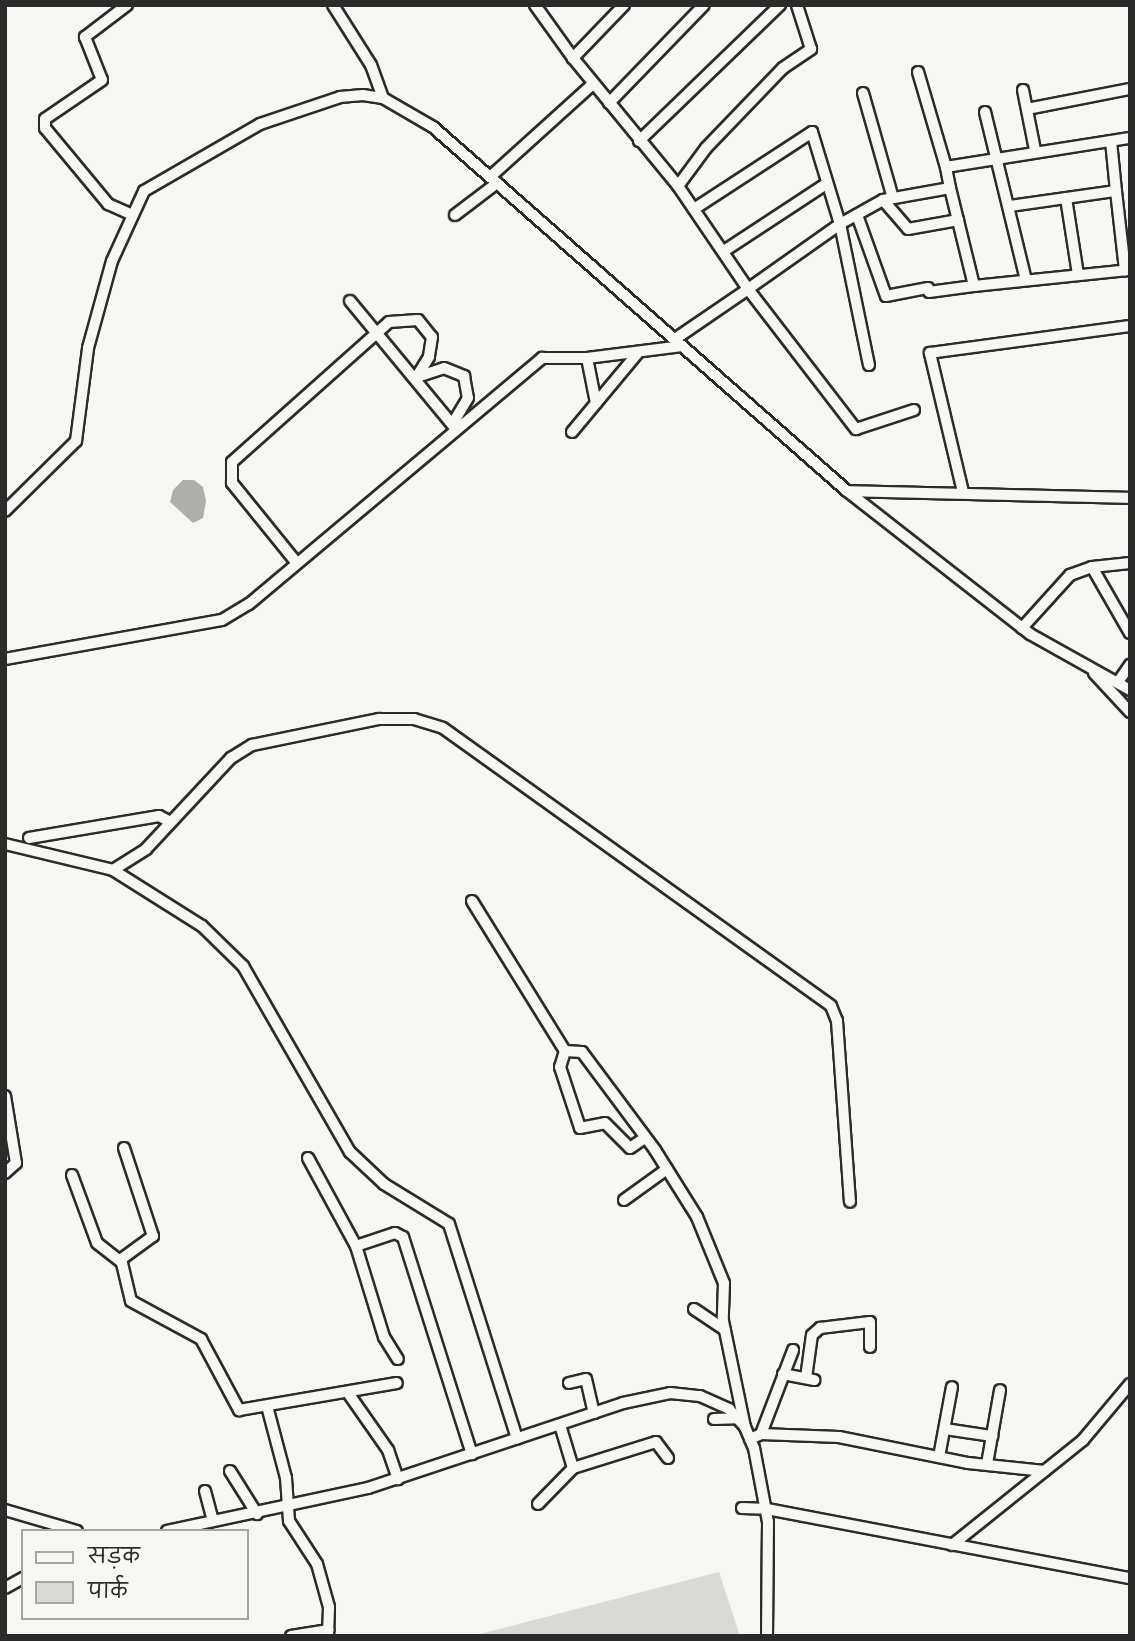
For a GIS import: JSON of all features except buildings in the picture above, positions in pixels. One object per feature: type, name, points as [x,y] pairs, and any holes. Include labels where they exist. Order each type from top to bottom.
[{"type":"street","points":[[127,5],[85,37],[102,80],[45,118],[45,128],[108,204],[133,215]]},
{"type":"street","points":[[333,5],[371,65],[383,98]]},
{"type":"street","points":[[535,5],[593,84],[678,186],[748,289],[856,429],[914,410]]},
{"type":"street","points":[[543,16],[552,5]]},
{"type":"street","points":[[573,58],[624,5]]},
{"type":"street","points":[[610,103],[704,5]]},
{"type":"street","points":[[639,141],[780,5]]},
{"type":"street","points":[[678,186],[706,148],[783,68],[811,49],[797,5]]},
{"type":"street","points":[[918,72],[946,167],[974,286]]},
{"type":"street","points":[[456,215],[593,84]]},
{"type":"street","points":[[1027,109],[1130,89]]},
{"type":"street","points":[[1023,90],[1035,150]]},
{"type":"street","points":[[863,93],[888,199],[908,229],[958,220]]},
{"type":"street","points":[[5,510],[76,442],[88,348],[112,261],[144,191],[260,124],[340,97],[383,98],[433,127],[847,491],[1022,628],[1130,690]]},
{"type":"street","points":[[985,113],[1010,206],[1026,280]]},
{"type":"street","points":[[694,209],[812,132],[839,224],[869,365]]},
{"type":"street","points":[[946,167],[1035,150],[1130,138]]},
{"type":"street","points":[[857,215],[886,296],[1127,270],[1111,141]]},
{"type":"street","points":[[724,251],[826,184]]},
{"type":"street","points":[[5,659],[209,624],[249,604],[453,426],[541,358],[637,354],[679,343],[748,289],[839,224],[888,199],[950,188]]},
{"type":"street","points":[[1010,206],[1116,191]]},
{"type":"street","points":[[1066,198],[1078,275]]},
{"type":"street","points":[[350,301],[453,426]]},
{"type":"street","points":[[296,562],[232,483],[229,466],[397,320],[418,320],[428,330],[431,347],[415,379]]},
{"type":"street","points":[[963,492],[930,353],[1130,326]]},
{"type":"street","points":[[572,432],[637,354]]},
{"type":"street","points":[[587,358],[596,403]]},
{"type":"street","points":[[415,379],[444,368],[464,376],[468,398],[453,426]]},
{"type":"street","points":[[847,491],[1130,498]]},
{"type":"street","points":[[1022,628],[1070,575],[1092,567],[1130,563]]},
{"type":"street","points":[[1092,567],[1130,633]]},
{"type":"street","points":[[1118,682],[1130,666]]},
{"type":"street","points":[[1089,668],[1130,712]]},
{"type":"street","points":[[113,870],[135,858],[231,758],[252,745],[380,719],[414,719],[443,729],[831,1006],[837,1021],[850,1202]]},
{"type":"street","points":[[29,838],[159,816],[171,822]]},
{"type":"street","points":[[5,844],[113,870],[170,903],[219,940],[243,966],[361,1166],[449,1224],[517,1438]]},
{"type":"street","points":[[472,901],[565,1051],[560,1067],[580,1128],[605,1123],[630,1148],[645,1138]]},
{"type":"street","points":[[565,1051],[582,1052],[645,1138],[667,1169],[717,1260],[724,1283],[725,1331],[741,1422]]},
{"type":"street","points":[[5,1096],[16,1163],[5,1173]]},
{"type":"street","points":[[121,1262],[127,1252],[153,1236],[124,1148]]},
{"type":"street","points":[[308,1158],[356,1246],[384,1337],[398,1359]]},
{"type":"street","points":[[624,1200],[667,1169]]},
{"type":"street","points":[[72,1175],[97,1243],[121,1262],[131,1301],[201,1339],[239,1410],[397,1383]]},
{"type":"street","points":[[356,1246],[395,1233],[403,1237],[472,1454]]},
{"type":"street","points":[[694,1309],[725,1331]]},
{"type":"street","points":[[783,1374],[810,1379],[812,1335],[820,1328],[870,1322],[870,1347]]},
{"type":"street","points":[[767,1636],[767,1509],[755,1437],[793,1350]]},
{"type":"street","points":[[569,1383],[586,1379],[594,1413]]},
{"type":"street","points":[[952,1545],[1083,1440],[1130,1384]]},
{"type":"street","points":[[939,1457],[953,1387]]},
{"type":"street","points":[[987,1464],[1000,1390]]},
{"type":"street","points":[[348,1393],[388,1450],[398,1479]]},
{"type":"street","points":[[176,1529],[257,1514],[398,1479],[594,1413],[670,1393],[700,1396],[741,1422],[755,1437],[865,1440],[939,1457],[1045,1471]]},
{"type":"street","points":[[267,1406],[286,1478],[292,1529],[317,1564],[329,1607],[329,1633],[291,1636]]},
{"type":"street","points":[[714,1419],[741,1422]]},
{"type":"street","points":[[560,1424],[573,1468]]},
{"type":"street","points":[[944,1429],[992,1436]]},
{"type":"street","points":[[538,1504],[573,1468],[656,1442],[668,1458]]},
{"type":"street","points":[[230,1471],[257,1514]]},
{"type":"street","points":[[205,1491],[213,1521]]},
{"type":"street","points":[[742,1508],[767,1509],[1130,1578]]},
{"type":"street","points":[[5,1510],[70,1529]]},
{"type":"street","points":[[5,1588],[21,1579]]},
{"type":"green space","points":[[719,1572],[740,1636],[472,1636]]},
{"type":"shaded area","points":[[183,480],[194,480],[203,487],[206,501],[203,518],[193,523],[170,502],[173,490]]}]
